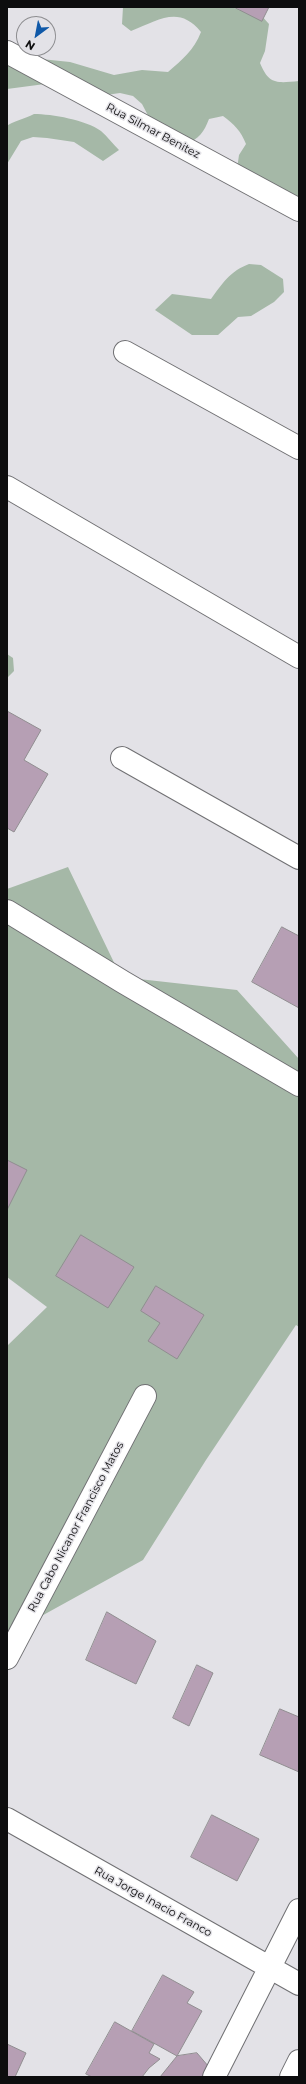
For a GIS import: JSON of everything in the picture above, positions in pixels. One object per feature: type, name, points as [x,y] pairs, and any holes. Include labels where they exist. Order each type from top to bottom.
[{"type":"street","name":"Rua Silmar Benitez","points":[[7,52],[299,210]]},
{"type":"street","points":[[125,352],[299,448]]},
{"type":"street","points":[[7,486],[299,657]]},
{"type":"street","points":[[122,758],[299,858]]},
{"type":"street","points":[[7,911],[130,986],[299,1085]]},
{"type":"street","name":"Rua Cabo Nicanor Francisco Matos","points":[[7,1658],[145,1396]]},
{"type":"street","name":"Rua Jorge Inacio Franco","points":[[7,1819],[299,1984]]},
{"type":"street","points":[[214,2077],[299,1910]]},
{"type":"street","points":[[291,2077],[299,2061]]},
{"type":"green space","points":[[123,7],[230,7],[260,14],[269,24],[265,51],[260,63],[263,70],[270,79],[275,81],[299,81],[299,201],[237,169],[239,155],[246,144],[237,128],[223,116],[209,119],[205,128],[200,134],[194,140],[186,144],[153,125],[142,104],[133,96],[120,93],[106,95],[45,84],[7,89],[7,66],[41,59],[70,62],[114,75],[142,70],[168,72],[183,59],[195,44],[201,32],[185,19],[177,17],[160,19],[131,31],[122,24]]},
{"type":"green space","points":[[34,114],[59,116],[95,127],[106,135],[119,150],[103,161],[74,142],[33,137],[21,141],[7,164],[7,126]]},
{"type":"green space","points":[[249,264],[261,265],[283,279],[284,292],[274,302],[251,316],[238,317],[218,335],[192,335],[155,310],[172,294],[211,299],[232,274]]},
{"type":"green space","points":[[7,654],[13,658],[14,671],[7,678]]},
{"type":"green space","points":[[68,867],[121,977],[237,990],[299,1059],[299,1327],[296,1325],[206,1460],[143,1560],[7,1635],[7,1346],[47,1307],[7,1277],[7,889]]},
{"type":"building","points":[[234,7],[269,7],[262,21]]},
{"type":"building","points":[[7,711],[41,730],[24,760],[48,774],[14,832],[7,828]]},
{"type":"building","points":[[282,927],[299,936],[299,1008],[252,982]]},
{"type":"building","points":[[7,1160],[27,1170],[7,1210]]},
{"type":"building","points":[[81,1235],[134,1267],[108,1308],[56,1276]]},
{"type":"building","points":[[156,1286],[204,1315],[177,1359],[148,1341],[160,1323],[141,1311]]},
{"type":"building","points":[[107,1612],[156,1641],[136,1684],[86,1660]]},
{"type":"building","points":[[197,1665],[213,1673],[189,1726],[173,1718]]},
{"type":"building","points":[[280,1709],[299,1717],[299,1772],[260,1755]]},
{"type":"building","points":[[212,1815],[259,1839],[237,1881],[191,1857]]},
{"type":"building","points":[[163,1975],[194,1992],[187,2003],[202,2011],[177,2056],[132,2031]]},
{"type":"building","points":[[115,2022],[154,2044],[149,2053],[160,2059],[149,2068],[142,2077],[92,2077],[86,2074]]},
{"type":"building","points":[[7,2044],[26,2053],[15,2077],[7,2077]]},
{"type":"building","points":[[197,2053],[209,2067],[202,2077],[160,2077],[177,2056]]}]
